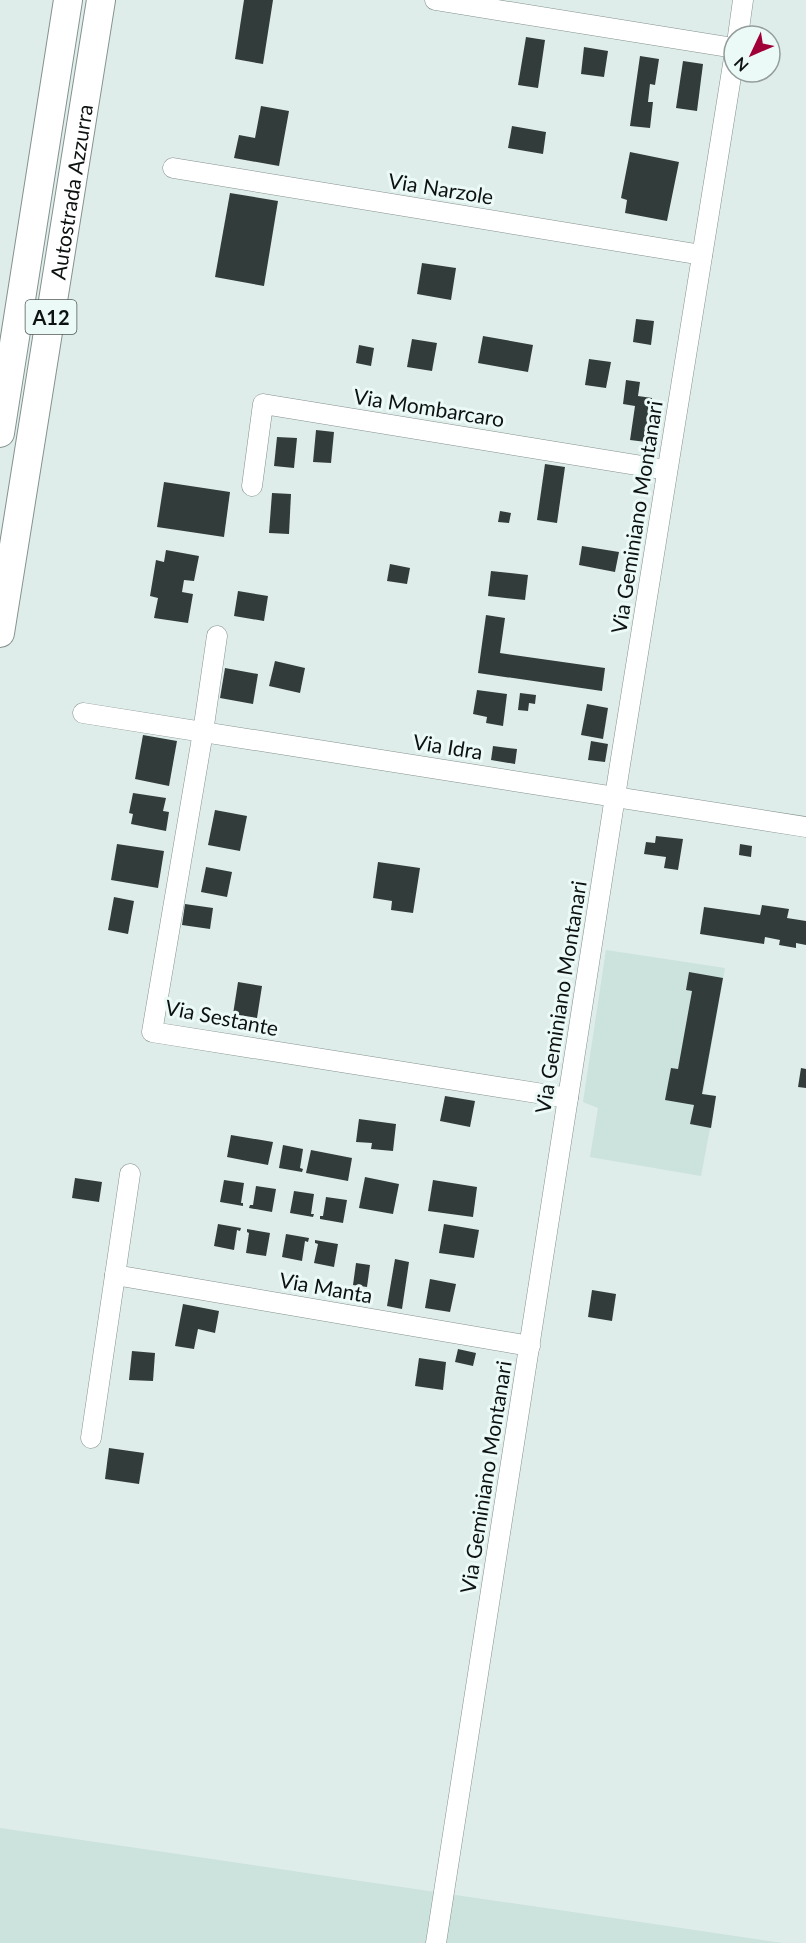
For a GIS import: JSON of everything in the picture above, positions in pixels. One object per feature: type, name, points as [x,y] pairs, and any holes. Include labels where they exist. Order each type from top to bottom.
[{"type":"highway","name":"Autostrada Azzurra","points":[[0,433],[68,0]]},
{"type":"highway","name":"Autostrada Azzurra","points":[[0,633],[100,0]]},
{"type":"street","points":[[435,0],[722,46]]},
{"type":"street","points":[[740,24],[743,0]]},
{"type":"street","name":"Via Geminiano Montanari","points":[[436,1943],[730,84]]},
{"type":"street","name":"Via Narzole","points":[[173,168],[702,255]]},
{"type":"street","name":"Via Mombarcaro","points":[[252,486],[263,404],[667,470]]},
{"type":"street","name":"Via Sestante","points":[[217,636],[152,1032],[568,1098]]},
{"type":"street","name":"Via Idra","points":[[83,713],[806,827]]},
{"type":"street","points":[[91,1438],[130,1174]]},
{"type":"street","name":"Via Manta","points":[[115,1275],[530,1346]]},
{"type":"shaded area","points":[[606,950],[725,968],[703,1094],[716,1096],[701,1176],[590,1157],[598,1108],[583,1102]]},
{"type":"shaded area","points":[[0,1828],[783,1943],[0,1943]]},
{"type":"building","points":[[244,0],[273,0],[263,64],[235,59]]},
{"type":"building","points":[[526,37],[545,40],[538,88],[518,85]]},
{"type":"building","points":[[584,47],[608,51],[604,77],[581,74]]},
{"type":"building","points":[[640,56],[659,59],[655,85],[650,84],[648,102],[653,102],[650,128],[630,126]]},
{"type":"building","points":[[683,61],[703,64],[697,111],[676,108]]},
{"type":"building","points":[[261,106],[289,111],[279,166],[234,158],[239,135],[255,138]]},
{"type":"building","points":[[512,126],[546,132],[543,154],[508,148]]},
{"type":"building","points":[[630,152],[679,162],[667,221],[625,213],[627,200],[621,198]]},
{"type":"building","points":[[230,193],[278,201],[264,286],[215,277]]},
{"type":"building","points":[[422,263],[456,268],[451,300],[417,294]]},
{"type":"building","points":[[636,319],[654,321],[651,345],[633,342]]},
{"type":"building","points":[[483,336],[533,345],[528,372],[478,363]]},
{"type":"building","points":[[412,339],[437,343],[432,371],[407,367]]},
{"type":"building","points":[[359,345],[374,348],[371,366],[356,363]]},
{"type":"building","points":[[589,359],[611,362],[606,388],[585,385]]},
{"type":"building","points":[[626,380],[640,382],[638,396],[652,398],[646,442],[630,440],[635,406],[623,404]]},
{"type":"building","points":[[316,430],[334,432],[331,463],[313,462]]},
{"type":"building","points":[[277,437],[297,438],[294,468],[274,466]]},
{"type":"building","points":[[545,464],[565,467],[557,523],[537,520]]},
{"type":"building","points":[[164,482],[230,492],[224,537],[157,527]]},
{"type":"building","points":[[272,493],[291,494],[289,534],[269,533]]},
{"type":"building","points":[[500,511],[511,513],[509,523],[498,522]]},
{"type":"building","points":[[582,546],[619,552],[615,572],[579,565]]},
{"type":"building","points":[[166,550],[199,556],[194,581],[184,580],[182,592],[193,594],[188,623],[154,618],[158,598],[150,596],[156,560],[164,562]]},
{"type":"building","points":[[390,564],[410,568],[407,584],[387,581]]},
{"type":"building","points":[[491,571],[528,575],[525,600],[488,596]]},
{"type":"building","points":[[238,591],[268,596],[264,621],[234,616]]},
{"type":"building","points":[[486,615],[505,618],[500,653],[605,668],[602,691],[478,673]]},
{"type":"building","points":[[275,661],[305,668],[300,693],[269,686]]},
{"type":"building","points":[[225,668],[258,674],[253,704],[220,698]]},
{"type":"building","points":[[477,690],[507,694],[503,726],[486,723],[487,717],[473,714]]},
{"type":"building","points":[[520,693],[536,695],[535,704],[529,703],[528,711],[518,710]]},
{"type":"building","points":[[587,704],[608,708],[603,739],[581,735]]},
{"type":"building","points":[[143,735],[177,741],[169,786],[135,779]]},
{"type":"building","points":[[591,741],[608,744],[605,762],[588,760]]},
{"type":"building","points":[[493,746],[517,749],[515,764],[491,760]]},
{"type":"building","points":[[133,793],[166,798],[163,811],[169,812],[166,831],[131,824],[133,814],[129,813]]},
{"type":"building","points":[[215,810],[247,816],[240,851],[208,845]]},
{"type":"building","points":[[656,836],[683,839],[678,870],[664,868],[666,857],[644,854],[646,842],[655,843]]},
{"type":"building","points":[[117,844],[164,851],[158,888],[111,880]]},
{"type":"building","points":[[740,844],[752,846],[751,857],[739,855]]},
{"type":"building","points":[[378,862],[420,868],[413,913],[391,910],[392,901],[373,898]]},
{"type":"building","points":[[206,867],[232,872],[227,897],[201,892]]},
{"type":"building","points":[[114,897],[134,901],[128,934],[108,930]]},
{"type":"building","points":[[185,904],[213,908],[210,929],[182,925]]},
{"type":"building","points":[[762,905],[789,909],[787,918],[806,921],[806,945],[796,943],[796,948],[779,945],[780,940],[765,937],[764,944],[700,934],[704,907],[760,915]]},
{"type":"building","points":[[689,972],[723,978],[702,1094],[716,1096],[711,1128],[690,1124],[694,1105],[665,1100],[671,1068],[678,1069],[692,991],[686,990]]},
{"type":"building","points":[[238,982],[262,986],[257,1018],[233,1014]]},
{"type":"building","points":[[801,1068],[806,1069],[806,1088],[798,1087]]},
{"type":"building","points":[[445,1096],[475,1101],[470,1127],[440,1121]]},
{"type":"building","points":[[359,1119],[396,1124],[393,1151],[371,1149],[372,1143],[356,1142]]},
{"type":"building","points":[[231,1135],[273,1142],[268,1165],[227,1157]]},
{"type":"building","points":[[283,1145],[303,1149],[300,1168],[303,1169],[302,1172],[279,1168]]},
{"type":"building","points":[[311,1150],[352,1158],[348,1181],[306,1173]]},
{"type":"building","points":[[365,1177],[399,1184],[393,1214],[359,1208]]},
{"type":"building","points":[[75,1178],[102,1182],[99,1202],[72,1198]]},
{"type":"building","points":[[224,1180],[244,1183],[241,1203],[243,1206],[220,1202]]},
{"type":"building","points":[[433,1180],[477,1187],[473,1217],[428,1211]]},
{"type":"building","points":[[256,1186],[276,1189],[272,1212],[249,1208],[253,1205]]},
{"type":"building","points":[[294,1191],[314,1194],[311,1214],[314,1214],[313,1217],[290,1213]]},
{"type":"building","points":[[326,1197],[347,1200],[343,1223],[320,1219],[320,1216],[323,1216]]},
{"type":"building","points":[[218,1224],[241,1228],[240,1231],[237,1230],[234,1250],[214,1246]]},
{"type":"building","points":[[444,1224],[479,1230],[474,1258],[439,1253]]},
{"type":"building","points":[[247,1229],[270,1233],[266,1256],[246,1253],[249,1233]]},
{"type":"building","points":[[286,1234],[309,1238],[308,1242],[305,1241],[302,1261],[282,1257]]},
{"type":"building","points":[[315,1240],[338,1244],[334,1267],[314,1263],[318,1244]]},
{"type":"building","points":[[395,1259],[409,1262],[402,1309],[387,1306]]},
{"type":"building","points":[[356,1263],[370,1265],[367,1287],[353,1285]]},
{"type":"building","points":[[430,1279],[456,1284],[450,1312],[425,1308]]},
{"type":"building","points":[[592,1290],[616,1294],[612,1321],[588,1317]]},
{"type":"building","points":[[183,1304],[219,1311],[215,1333],[198,1329],[194,1349],[175,1346]]},
{"type":"building","points":[[458,1349],[476,1353],[473,1366],[455,1362]]},
{"type":"building","points":[[132,1351],[155,1353],[153,1381],[129,1380]]},
{"type":"building","points":[[419,1358],[446,1362],[443,1390],[415,1386]]},
{"type":"building","points":[[109,1448],[144,1453],[139,1484],[105,1479]]}]
